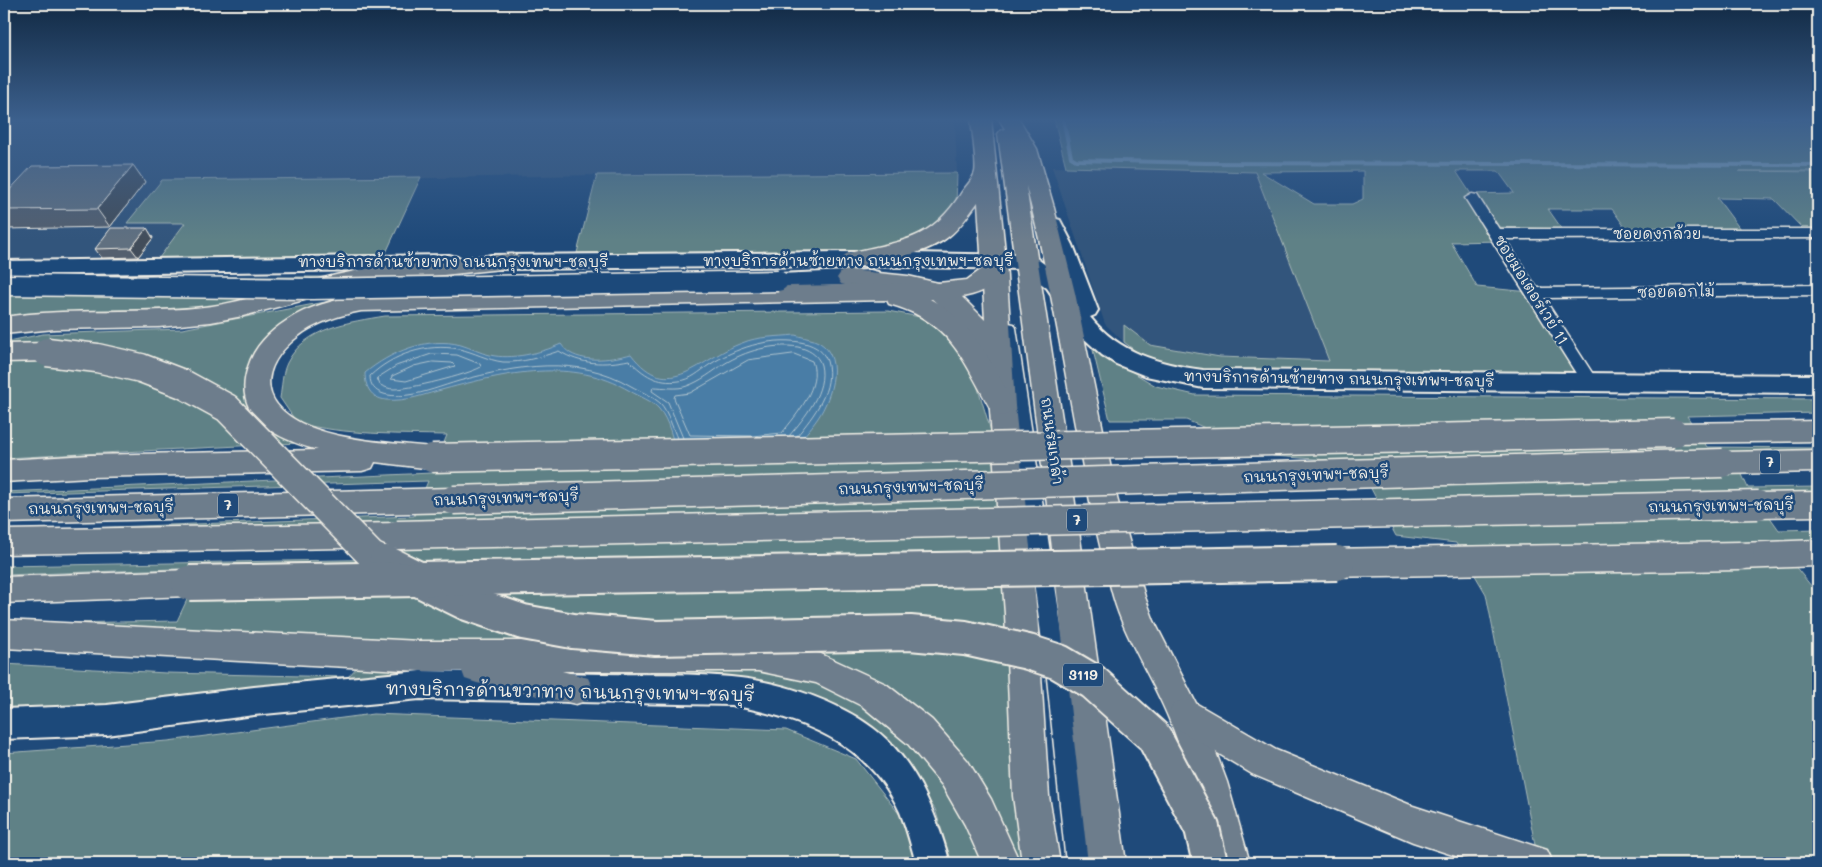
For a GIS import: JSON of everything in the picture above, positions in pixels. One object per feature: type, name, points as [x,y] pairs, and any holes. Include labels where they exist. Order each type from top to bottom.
[{"type":"main road","points":[[985,159],[994,266],[1002,406],[1021,614],[1031,796],[1038,862]]},
{"type":"main road","name":"ถนนร่มเกล้า","points":[[1012,159],[1060,496],[1101,861]]},
{"type":"main road","points":[[1030,159],[1063,293],[1102,498],[1129,598],[1142,632],[1186,715],[1209,782],[1231,863]]},
{"type":"main road","points":[[852,268],[900,250],[939,232],[963,206],[986,172]]},
{"type":"main road","points":[[1042,204],[1061,240],[1077,288],[1090,317],[1098,331],[1120,356]]},
{"type":"main road","points":[[4,326],[64,319],[157,318],[210,314],[365,278],[436,268],[513,262]]},
{"type":"main road","name":"ทางบริการด้านซ้ายทาง ถนนกรุงเทพฯ-ชลบุรี","points":[[4,268],[513,262],[852,268],[1027,267],[1049,277],[1096,339],[1120,356],[1148,369],[1177,376],[1203,379],[1818,384]]},
{"type":"main road","points":[[432,458],[345,446],[303,434],[279,424],[263,408],[255,389],[259,366],[272,345],[292,328],[316,315],[338,307],[361,303],[938,292],[972,288],[984,282],[994,266]]},
{"type":"main road","points":[[852,268],[938,292],[950,300],[974,322],[1000,374]]},
{"type":"main road","name":"ทางบริการด้านซ้ายทาง ถนนกรุงเทพฯ-ชลบุรี","points":[[4,285],[312,289],[778,281],[852,268]]},
{"type":"main road","points":[[871,294],[906,300],[945,318],[967,342],[1002,406]]},
{"type":"main road","points":[[4,353],[47,352],[88,355],[130,363],[166,376],[202,394],[227,408],[372,556],[467,603],[523,622],[573,631],[656,638],[910,634],[965,638],[1028,652],[1058,662],[1093,682],[1154,737],[1202,828],[1210,863]]},
{"type":"main road","points":[[4,471],[90,466],[432,458],[1818,431]]},
{"type":"main road","name":"ถนนกรุงเทพฯ-ชลบุรี","points":[[4,511],[1818,461]]},
{"type":"main road","name":"ถนนกรุงเทพฯ-ชลบุรี","points":[[4,542],[397,536],[1818,504]]},
{"type":"main road","points":[[4,590],[189,584],[1746,556],[1818,553]]},
{"type":"main road","points":[[1746,556],[1818,572]]},
{"type":"main road","points":[[4,634],[420,656],[758,656],[821,669],[874,695],[920,732],[955,774],[978,812],[1001,863]]},
{"type":"main road","points":[[420,656],[576,689]]},
{"type":"main road","name":"ทางบริการด้านขวาทาง ถนนกรุงเทพฯ-ชลบุรี","points":[[4,724],[107,720],[254,700],[389,686],[732,691],[800,705],[839,725],[868,743],[891,768],[906,791],[924,828],[933,863]]},
{"type":"main road","points":[[1186,715],[1273,766],[1413,824],[1534,863]]},
{"type":"street","name":"ซอยมอเตอร์เวย์ 11","points":[[1472,198],[1590,382]]},
{"type":"street","name":"ซอยดงกล้วย","points":[[1496,234],[1818,233]]},
{"type":"street","points":[[994,266],[1000,286],[1012,353],[1058,678],[1101,861]]},
{"type":"street","name":"ซอยดอกไม้","points":[[1533,293],[1818,290]]},
{"type":"shaded area","points":[[4,159],[956,159],[957,173],[597,175],[326,180],[128,223],[186,223],[159,258],[93,262],[4,262]]},
{"type":"shaded area","points":[[1052,167],[1255,171],[1330,361],[1220,357],[1129,347],[1105,324]]},
{"type":"green space","points":[[1064,159],[1818,159],[1818,171],[1739,171],[1818,172],[1818,229],[1803,229],[1774,199],[1717,198],[1740,229],[1627,230],[1612,209],[1548,209],[1562,229],[1493,227],[1502,241],[1451,242],[1477,287],[1541,293],[1583,377],[1212,374],[1147,360],[1124,342],[1124,325],[1150,345],[1220,357],[1329,361],[1255,172],[1066,167]],"holes":[[[1363,171],[1363,199],[1352,204],[1314,204],[1261,172]],[[1456,171],[1498,171],[1514,193],[1471,194]]]},
{"type":"green space","points":[[957,173],[956,206],[923,234],[867,252],[577,253],[597,175]]},
{"type":"green space","points":[[421,177],[384,257],[280,260],[159,258],[185,223],[127,223],[162,180]]},
{"type":"green space","points":[[837,272],[330,302],[276,331],[250,398],[257,422],[298,443],[4,458],[4,342],[43,334],[182,329],[325,302],[352,293],[413,282]]},
{"type":"green space","points":[[340,277],[205,310],[72,314],[4,320],[4,313],[7,309],[4,301],[4,278]]},
{"type":"green space","points":[[888,311],[920,317],[952,334],[971,365],[1000,461],[1025,821],[1022,863],[952,863],[935,809],[889,748],[784,690],[619,680],[67,723],[4,719],[4,664],[166,673],[348,677],[378,644],[185,631],[4,624],[177,621],[202,568],[4,575],[4,566],[396,559],[411,522],[4,531],[414,516],[428,481],[4,494],[4,492],[432,473],[447,435],[353,432],[297,423],[280,398],[284,371],[295,351],[305,341],[330,328],[385,316]]},
{"type":"green space","points":[[1091,342],[1119,364],[1156,386],[1195,395],[1818,399],[1818,413],[1687,416],[1707,447],[1818,448],[1818,454],[1734,457],[1748,488],[1818,487],[1818,494],[1755,496],[1779,530],[1818,529],[1818,543],[1777,544],[1818,593],[1818,863],[1564,863],[1537,855],[1486,594],[1456,543],[1396,536],[1357,462],[1273,456],[1186,420],[1110,420]]},
{"type":"green space","points":[[373,714],[786,730],[856,759],[904,820],[916,863],[4,863],[4,753],[168,741]]},
{"type":"water","points":[[795,335],[814,340],[824,346],[830,354],[833,364],[833,376],[828,399],[818,418],[791,451],[677,455],[668,425],[656,406],[608,380],[585,374],[539,371],[515,374],[468,383],[401,400],[386,400],[376,397],[370,391],[365,378],[365,373],[386,358],[423,344],[436,343],[461,345],[490,355],[507,357],[526,355],[561,344],[570,353],[584,358],[608,359],[631,354],[645,368],[658,375],[672,376],[685,373],[748,341]]},
{"type":"building","points":[[133,165],[97,209],[4,210],[4,196],[32,166]]},
{"type":"building","points":[[111,228],[147,228],[131,248],[95,249]]},
{"type":"waterway","points":[[1075,159],[1206,163],[1818,165]]}]
